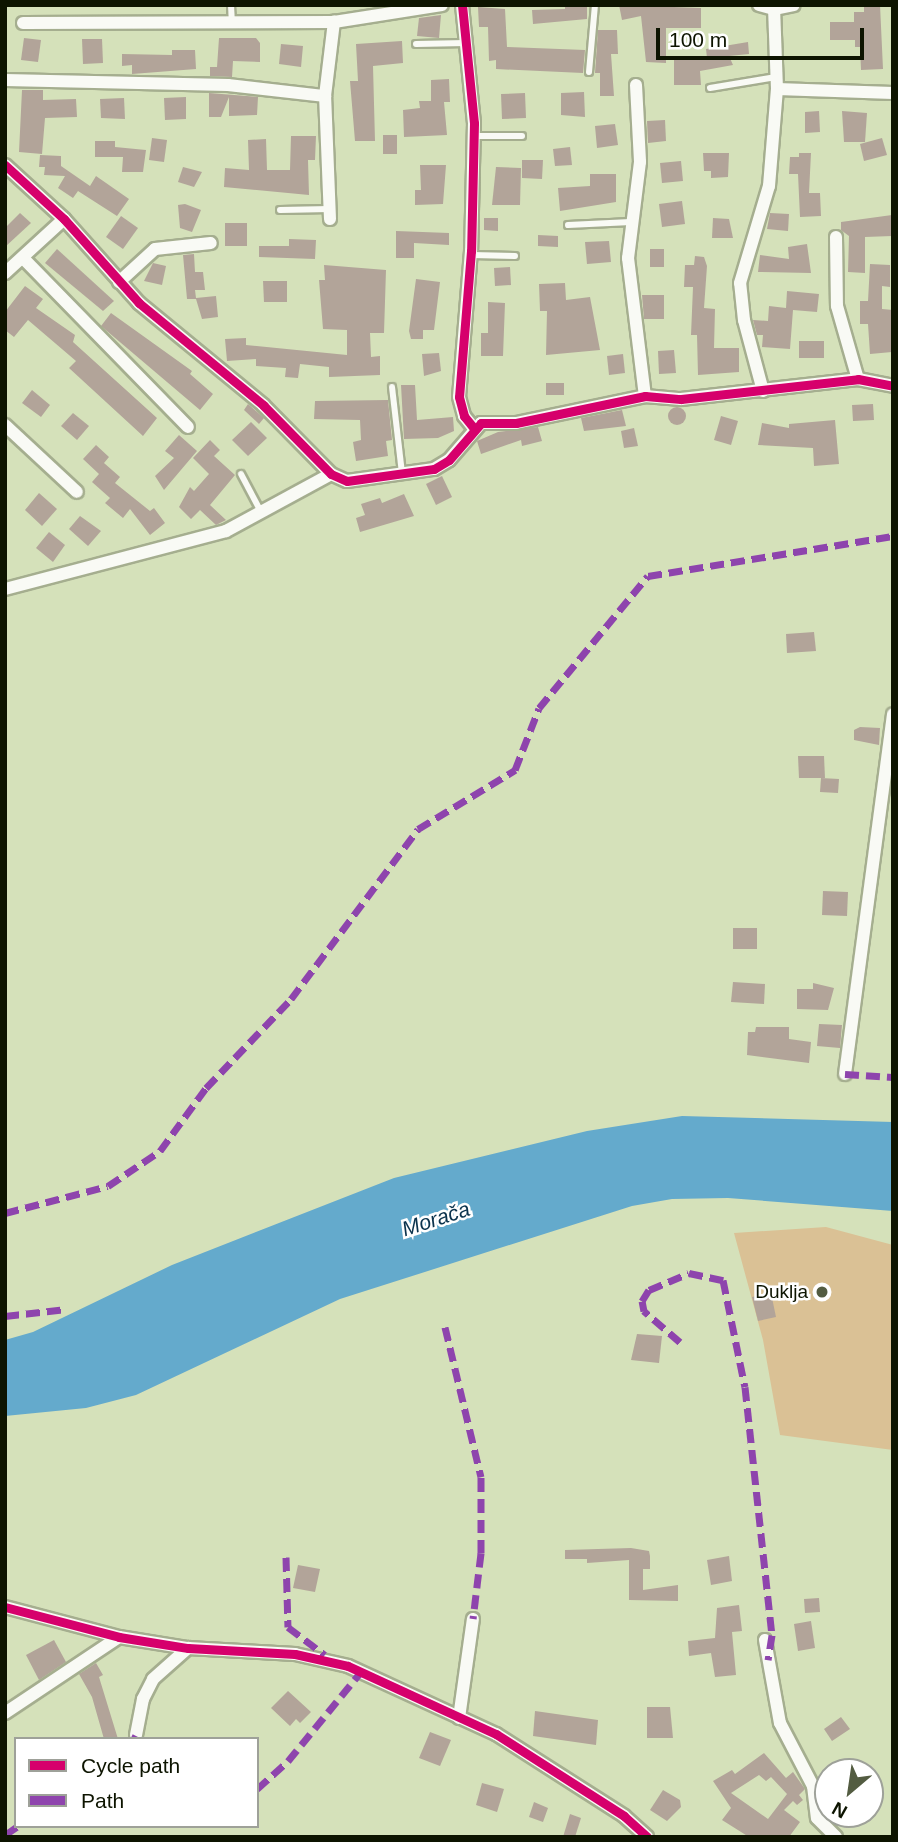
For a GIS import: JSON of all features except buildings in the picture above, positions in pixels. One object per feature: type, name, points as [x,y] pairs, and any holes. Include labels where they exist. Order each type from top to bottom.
[{"type":"street","points":[[23,23],[334,22],[387,9],[442,5]]},
{"type":"street","points":[[462,5],[474,136],[471,255],[459,397],[464,416],[473,427]]},
{"type":"street","points":[[759,5],[774,9],[794,5]]},
{"type":"street","points":[[763,391],[744,320],[740,282],[769,186],[776,83],[774,9]]},
{"type":"street","points":[[330,214],[326,96],[334,22]]},
{"type":"street","points":[[5,79],[228,85],[326,96]]},
{"type":"street","points":[[776,83],[893,93]]},
{"type":"street","points":[[636,85],[640,162],[631,222],[629,279],[645,396]]},
{"type":"street","points":[[5,165],[64,219],[119,282],[263,405],[331,474],[347,481],[434,470],[449,460],[473,427],[516,423],[645,396],[681,398],[858,379],[893,386]]},
{"type":"street","points":[[5,273],[64,219]]},
{"type":"street","points":[[835,237],[837,306],[858,379]]},
{"type":"street","points":[[119,282],[155,249],[211,243]]},
{"type":"street","points":[[23,258],[188,427]]},
{"type":"street","points":[[5,425],[77,492]]},
{"type":"street","points":[[5,589],[226,531],[331,474]]},
{"type":"street","points":[[845,1074],[893,714]]},
{"type":"street","points":[[5,1607],[119,1637],[188,1648],[316,1657],[348,1666],[496,1734],[552,1768],[647,1837]]},
{"type":"street","points":[[459,1718],[474,1619]]},
{"type":"street","points":[[5,1713],[119,1637]]},
{"type":"street","points":[[765,1640],[780,1723],[813,1786],[815,1813],[836,1837]]},
{"type":"street","points":[[136,1735],[143,1699],[153,1679],[188,1648]]},
{"type":"lane","points":[[231,5],[232,23]]},
{"type":"lane","points":[[589,72],[595,5]]},
{"type":"lane","points":[[416,44],[466,43]]},
{"type":"lane","points":[[710,88],[776,83]]},
{"type":"lane","points":[[474,136],[522,136]]},
{"type":"lane","points":[[280,211],[330,214]]},
{"type":"lane","points":[[568,225],[631,222]]},
{"type":"lane","points":[[471,255],[515,256]]},
{"type":"lane","points":[[392,387],[402,475]]},
{"type":"lane","points":[[241,474],[261,512]]},
{"type":"shaded area","name":"Duklja","points":[[826,1227],[893,1245],[893,1450],[780,1435],[763,1340],[734,1233]]},
{"type":"water","name":"Morača","points":[[682,1116],[893,1122],[893,1211],[728,1198],[672,1199],[632,1206],[340,1299],[136,1395],[86,1408],[5,1416],[5,1340],[33,1332],[172,1265],[394,1178],[587,1131]]},
{"type":"marked path","points":[[5,1213],[108,1186],[160,1151],[206,1088],[291,999],[418,829],[515,770],[539,708],[648,576],[893,536]]},
{"type":"marked path","points":[[845,1074],[893,1077]]},
{"type":"marked path","points":[[680,1342],[644,1311],[642,1301],[649,1290],[689,1273],[723,1280],[745,1387],[772,1635],[768,1660]]},
{"type":"marked path","points":[[5,1316],[67,1309]]},
{"type":"marked path","points":[[445,1327],[481,1477],[481,1553],[473,1619]]},
{"type":"marked path","points":[[286,1557],[288,1627],[325,1655]]},
{"type":"marked path","points":[[259,1787],[288,1761],[360,1673]]},
{"type":"marked path","points":[[5,1835],[15,1828]]},
{"type":"cycle path","points":[[462,5],[474,123],[471,251],[459,397],[464,416],[473,427]]},
{"type":"cycle path","points":[[5,165],[64,219],[139,303],[263,405],[331,474],[347,481],[434,469],[449,460],[481,423],[516,423],[645,396],[681,399],[858,379],[893,386]]},
{"type":"cycle path","points":[[5,1607],[119,1637],[188,1648],[295,1654],[348,1666],[496,1734],[624,1816],[647,1837]]},
{"type":"place","name":"Duklja","points":[[822,1292]]}]
